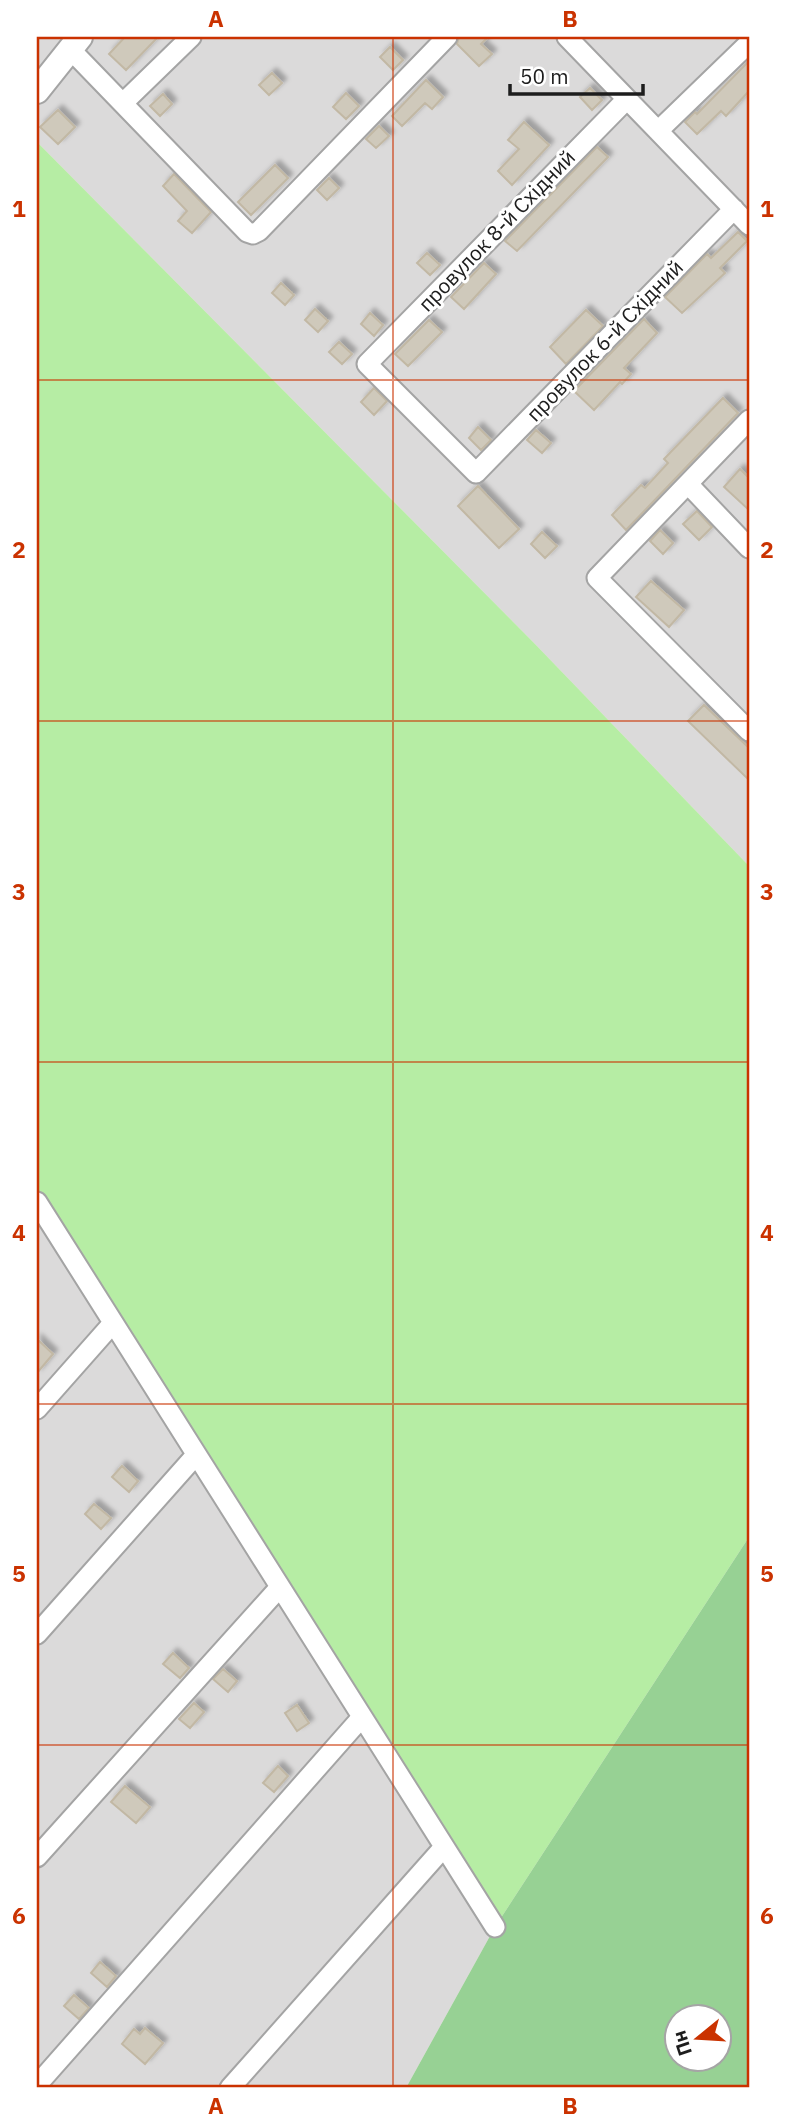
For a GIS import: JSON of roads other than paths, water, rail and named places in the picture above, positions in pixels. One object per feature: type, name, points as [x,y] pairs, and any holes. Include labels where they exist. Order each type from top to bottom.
[{"type":"street","points":[[123,103],[191,37]]},
{"type":"street","points":[[37,91],[75,43],[123,103],[247,232],[253,233],[259,231],[447,37]]},
{"type":"street","points":[[567,37],[749,225]]},
{"type":"street","points":[[658,131],[749,43]]},
{"type":"street","name":"провулок 8-й Східний","points":[[476,473],[367,364],[627,99]]},
{"type":"street","name":"провулок 6-й Східний","points":[[476,473],[734,209]]},
{"type":"street","points":[[749,420],[597,578],[749,731]]},
{"type":"street","points":[[688,484],[749,548]]},
{"type":"street","points":[[37,1202],[495,1927]]},
{"type":"street","points":[[37,1409],[113,1323]]},
{"type":"street","points":[[37,1634],[196,1455]]},
{"type":"street","points":[[37,1857],[280,1587]]},
{"type":"street","points":[[37,2085],[362,1717]]},
{"type":"street","points":[[230,2088],[444,1847]]}]
